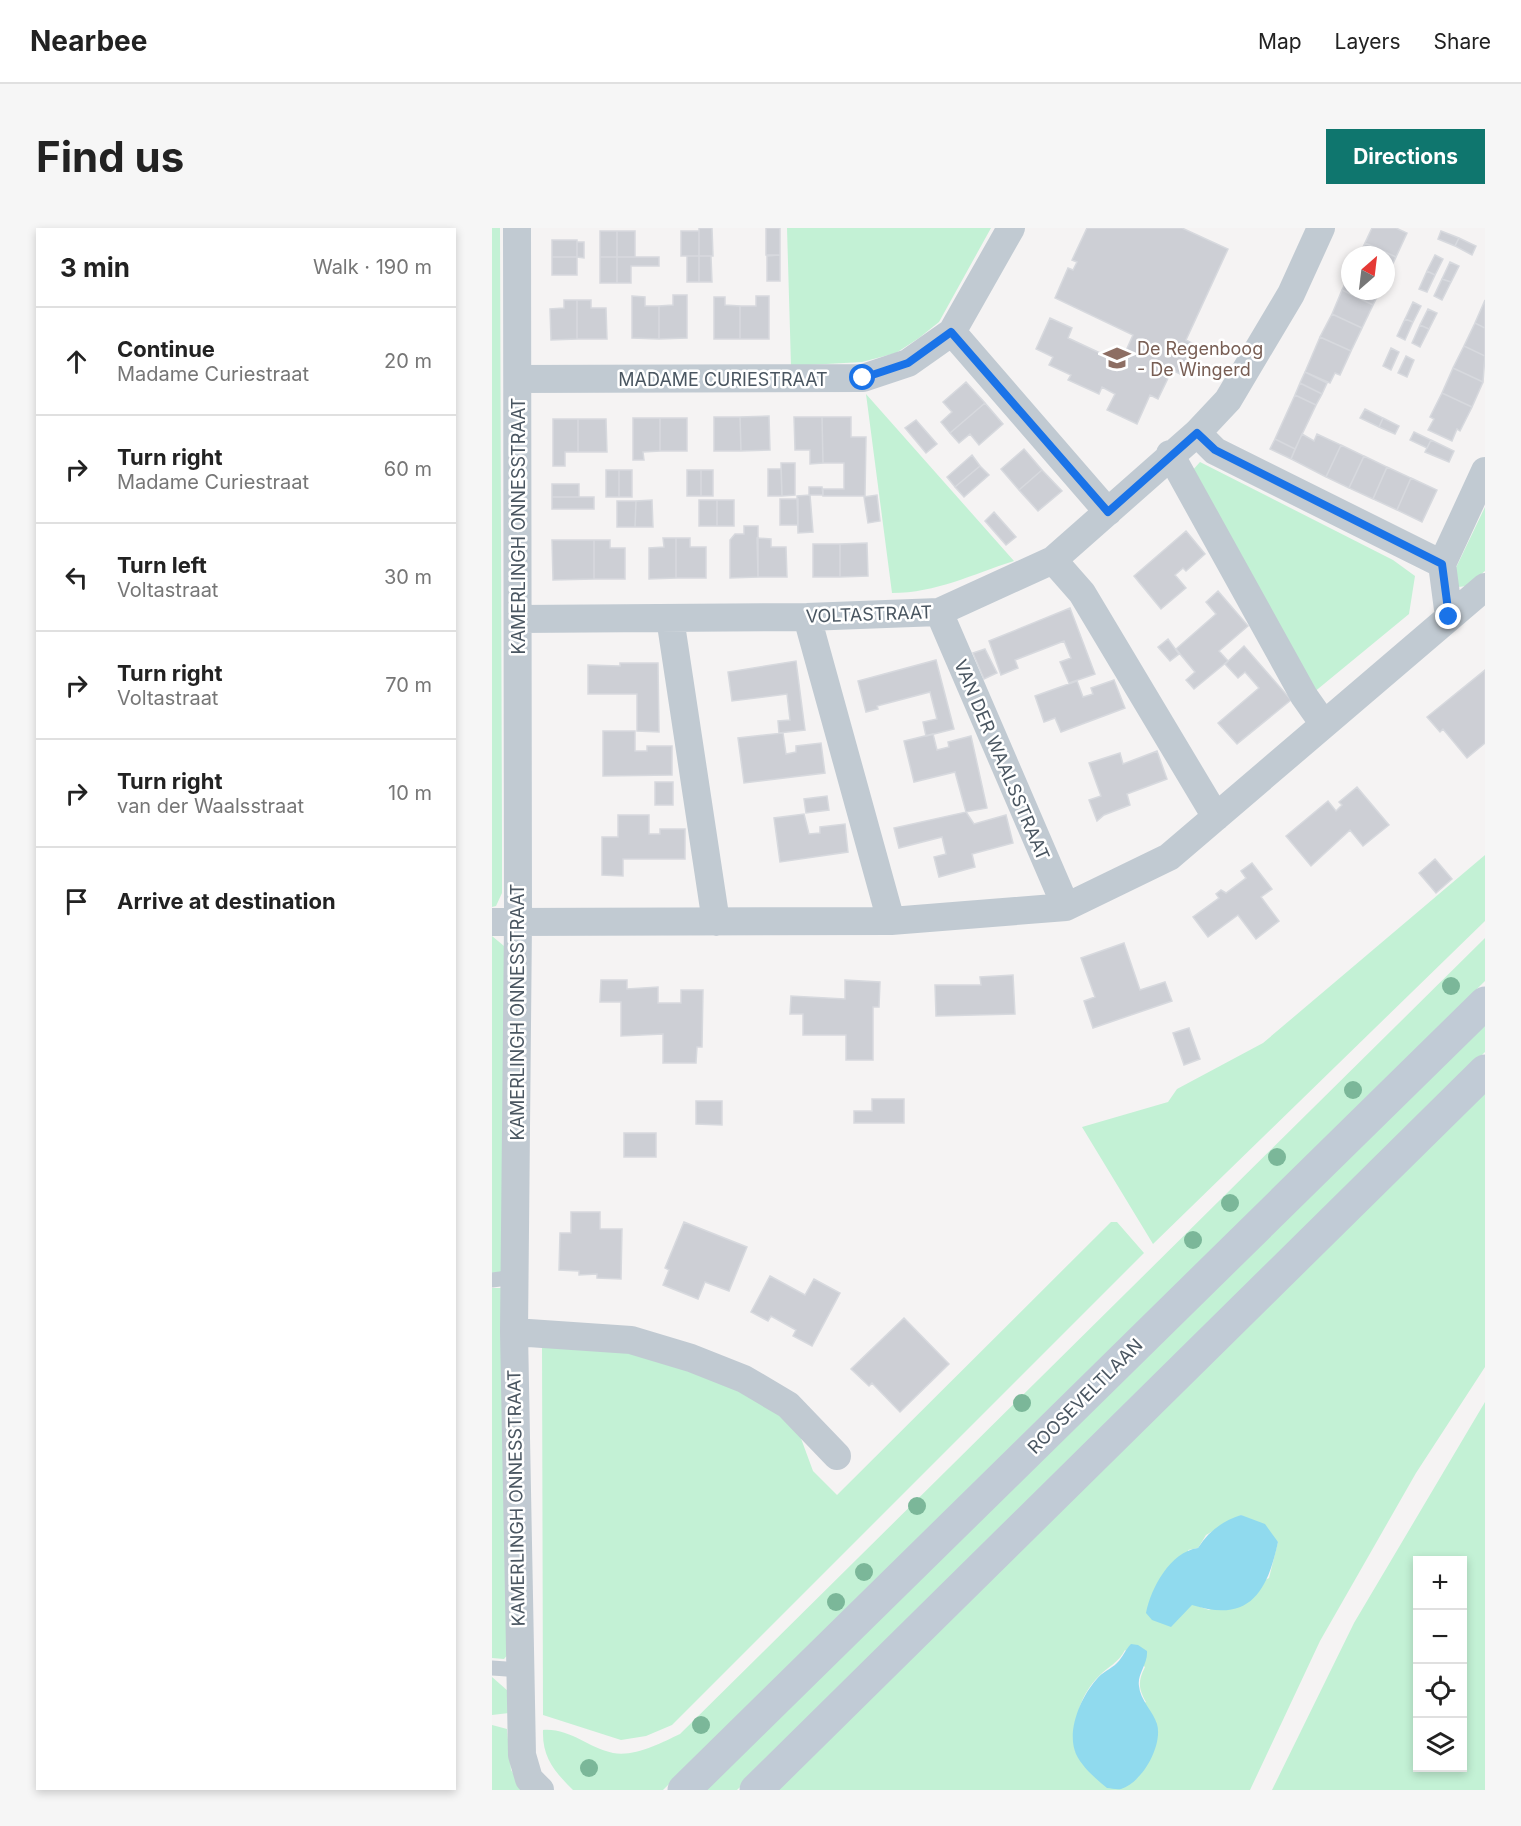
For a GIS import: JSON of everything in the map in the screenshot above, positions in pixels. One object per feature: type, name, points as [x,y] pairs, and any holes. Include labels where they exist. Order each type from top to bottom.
[{"type":"main road","name":"ROOSEVELTLAAN","points":[[684,1790],[1485,1003]]},
{"type":"main road","points":[[756,1790],[1485,1071]]},
{"type":"street","name":"KAMERLINGH ONNESSTRAAT","points":[[517,228],[518,619],[505,922],[503,1279],[514,1332],[506,1669],[522,1755],[529,1779],[540,1790]]},
{"type":"street","name":"MADAME CURIESTRAAT","points":[[518,379],[863,378],[908,363],[951,332],[1011,228]]},
{"type":"street","name":"VOLTASTRAAT","points":[[518,619],[807,617],[939,612],[1053,560],[1170,454],[1197,433],[1228,399],[1291,294],[1316,229]]},
{"type":"street","points":[[951,332],[1108,512]]},
{"type":"street","points":[[1197,433],[1215,450],[1442,564]]},
{"type":"street","points":[[1170,454],[1304,696],[1323,723]]},
{"type":"street","points":[[1449,617],[1442,564],[1485,471]]},
{"type":"street","points":[[1053,560],[1082,593],[1216,817]]},
{"type":"street","points":[[505,922],[891,921],[1066,907],[1169,857],[1323,723],[1485,587]]},
{"type":"street","name":"VAN DER WAALSSTRAAT","points":[[939,612],[1066,907]]},
{"type":"street","points":[[807,617],[891,921]]},
{"type":"street","points":[[670,618],[716,922]]},
{"type":"street","points":[[514,1332],[630,1340],[691,1358],[744,1379],[788,1405],[837,1456]]},
{"type":"green space","points":[[492,228],[500,228],[502,893],[496,906],[492,907]]},
{"type":"green space","points":[[787,228],[991,228],[939,322],[919,338],[896,353],[862,362],[791,366]]},
{"type":"green space","points":[[866,394],[1014,561],[924,590],[892,593]]},
{"type":"green space","points":[[1200,462],[1393,560],[1415,576],[1409,614],[1313,693],[1191,472]]},
{"type":"green space","points":[[1485,507],[1485,571],[1467,586],[1458,587],[1453,574]]},
{"type":"green space","points":[[1485,855],[1485,921],[1153,1244],[1082,1127],[1168,1102],[1177,1089],[1263,1043]]},
{"type":"green space","points":[[492,936],[504,946],[508,1272],[492,1274]]},
{"type":"green space","points":[[1485,938],[1485,981],[663,1790],[573,1790],[561,1777],[547,1757],[543,1730],[562,1732],[604,1750],[621,1754],[648,1748],[680,1734]]},
{"type":"green space","points":[[1485,1019],[1485,1052],[737,1790],[703,1790]]},
{"type":"green space","points":[[1485,1092],[1485,1367],[1416,1473],[1320,1641],[1250,1790],[776,1790]],"holes":[[[1241,1515],[1278,1542],[1269,1578],[1209,1610],[1192,1604],[1188,1550],[1198,1548],[1206,1535]],[[1125,1650],[1145,1667],[1140,1685],[1146,1702],[1075,1752],[1076,1721],[1086,1693]]]},
{"type":"green space","points":[[1111,1222],[1117,1222],[1144,1253],[672,1725],[646,1736],[621,1740],[543,1715],[542,1345],[644,1354],[757,1395],[799,1433],[813,1471],[837,1495]]},
{"type":"green space","points":[[492,1288],[506,1288],[510,1652],[504,1659],[492,1658]]},
{"type":"green space","points":[[1485,1402],[1485,1790],[1272,1790],[1354,1623]]},
{"type":"green space","points":[[492,1677],[508,1691],[509,1713],[492,1715]]},
{"type":"green space","points":[[492,1725],[507,1729],[511,1770],[524,1790],[492,1790]]},
{"type":"water","points":[[1241,1515],[1265,1524],[1278,1542],[1268,1576],[1261,1589],[1241,1606],[1228,1610],[1212,1610],[1192,1605],[1171,1627],[1152,1620],[1146,1613],[1152,1593],[1163,1573],[1179,1556],[1198,1548],[1211,1532]]},
{"type":"water","points":[[1131,1644],[1138,1645],[1147,1651],[1139,1686],[1157,1724],[1157,1742],[1150,1762],[1137,1779],[1121,1789],[1107,1788],[1094,1777],[1076,1754],[1073,1745],[1074,1725],[1080,1705],[1090,1687],[1117,1663]]},
{"type":"building","points":[[699,228],[712,228],[713,256],[699,256]]},
{"type":"building","points":[[766,228],[780,228],[780,255],[766,255]]},
{"type":"building","points":[[1087,228],[1182,228],[1228,249],[1186,340],[1194,344],[1180,374],[1172,370],[1158,399],[1150,395],[1137,424],[1107,410],[1115,394],[1102,387],[1099,394],[1068,380],[1071,375],[1049,365],[1053,357],[1036,349],[1050,318],[1072,328],[1068,338],[1113,359],[1117,352],[1124,355],[1133,335],[1055,298],[1068,268],[1073,270],[1077,262],[1072,260]]},
{"type":"building","points":[[1372,228],[1396,228],[1407,233],[1396,257],[1395,246],[1372,246],[1365,243]]},
{"type":"building","points":[[600,231],[617,231],[617,257],[600,257]]},
{"type":"building","points":[[617,231],[635,231],[635,257],[617,257]]},
{"type":"building","points":[[681,231],[699,231],[699,256],[681,256]]},
{"type":"building","points":[[1441,231],[1459,238],[1455,246],[1438,239]]},
{"type":"building","points":[[1459,238],[1476,246],[1472,255],[1455,246]]},
{"type":"building","points":[[552,240],[577,240],[577,257],[552,257]]},
{"type":"building","points":[[577,242],[584,242],[584,258],[577,257]]},
{"type":"building","points":[[780,255],[780,281],[767,281],[767,256]]},
{"type":"building","points":[[1435,255],[1443,259],[1435,275],[1427,271]]},
{"type":"building","points":[[687,256],[699,256],[699,282],[687,282]]},
{"type":"building","points":[[699,256],[711,256],[712,282],[699,282]]},
{"type":"building","points":[[552,257],[577,257],[577,275],[552,275]]},
{"type":"building","points":[[600,257],[617,257],[617,283],[600,283]]},
{"type":"building","points":[[617,257],[659,257],[659,266],[631,266],[631,283],[617,283]]},
{"type":"building","points":[[1450,262],[1459,266],[1451,282],[1442,279]]},
{"type":"building","points":[[1427,271],[1435,275],[1427,292],[1419,289]]},
{"type":"building","points":[[1442,279],[1451,282],[1442,300],[1434,296]]},
{"type":"building","points":[[1341,292],[1341,300],[1363,300],[1373,305],[1362,328],[1332,314]]},
{"type":"building","points":[[673,295],[687,295],[687,338],[659,339],[659,306],[673,305]]},
{"type":"building","points":[[632,296],[645,297],[645,306],[659,306],[659,339],[632,338]]},
{"type":"building","points":[[756,296],[769,296],[769,339],[740,339],[740,306],[756,306]]},
{"type":"building","points":[[714,297],[725,297],[725,305],[740,306],[740,339],[714,339]]},
{"type":"building","points":[[564,300],[577,300],[577,339],[551,340],[550,309],[564,308]]},
{"type":"building","points":[[577,300],[591,300],[591,308],[606,308],[607,339],[577,339]]},
{"type":"building","points":[[1363,300],[1376,300],[1373,305]]},
{"type":"building","points":[[1485,300],[1485,328],[1475,323]]},
{"type":"building","points":[[1413,302],[1421,306],[1413,322],[1405,319]]},
{"type":"building","points":[[1428,309],[1437,313],[1429,329],[1420,325]]},
{"type":"building","points":[[1332,314],[1362,328],[1351,351],[1320,337]]},
{"type":"building","points":[[1405,319],[1413,322],[1405,340],[1397,336]]},
{"type":"building","points":[[1475,323],[1485,328],[1485,356],[1464,346]]},
{"type":"building","points":[[1420,325],[1429,329],[1420,347],[1412,343]]},
{"type":"building","points":[[1320,337],[1351,351],[1340,375],[1335,373],[1330,383],[1305,372]]},
{"type":"building","points":[[1464,346],[1485,356],[1483,382],[1453,368]]},
{"type":"building","points":[[1391,348],[1399,352],[1391,370],[1383,366]]},
{"type":"building","points":[[1406,356],[1414,360],[1407,377],[1398,373]]},
{"type":"building","points":[[1453,368],[1483,382],[1472,407],[1442,393]]},
{"type":"building","points":[[1305,372],[1327,383],[1322,394],[1300,383]]},
{"type":"building","points":[[966,382],[985,403],[950,433],[941,422],[952,412],[943,402]]},
{"type":"building","points":[[1300,383],[1322,394],[1316,405],[1295,395]]},
{"type":"building","points":[[1442,393],[1472,407],[1460,431],[1457,429],[1452,441],[1428,430],[1434,419],[1430,417]]},
{"type":"building","points":[[1295,395],[1316,405],[1295,449],[1275,439]]},
{"type":"building","points":[[985,403],[1003,424],[979,445],[970,434],[959,443],[950,433]]},
{"type":"building","points":[[1365,409],[1383,418],[1379,427],[1360,418]]},
{"type":"building","points":[[769,416],[770,450],[741,451],[740,417]]},
{"type":"building","points":[[714,417],[740,417],[741,451],[714,451]]},
{"type":"building","points":[[794,417],[822,417],[823,463],[810,464],[810,450],[795,450]]},
{"type":"building","points":[[822,417],[851,417],[851,437],[866,437],[865,496],[823,496],[823,489],[844,489],[844,463],[823,463]]},
{"type":"building","points":[[633,418],[660,418],[660,451],[643,452],[644,460],[633,460]]},
{"type":"building","points":[[660,418],[687,418],[687,451],[660,451]]},
{"type":"building","points":[[1383,418],[1399,426],[1395,434],[1379,427]]},
{"type":"building","points":[[553,419],[578,419],[578,452],[565,452],[565,466],[553,466]]},
{"type":"building","points":[[578,419],[606,419],[607,452],[578,452]]},
{"type":"building","points":[[916,420],[937,444],[926,453],[905,428]]},
{"type":"building","points":[[1414,432],[1431,440],[1427,448],[1410,440]]},
{"type":"building","points":[[1302,434],[1314,441],[1317,434],[1341,445],[1326,477],[1291,459]]},
{"type":"building","points":[[1275,439],[1295,449],[1291,459],[1270,449]]},
{"type":"building","points":[[1431,440],[1454,451],[1449,462],[1425,452]]},
{"type":"building","points":[[1341,445],[1364,456],[1349,488],[1326,477]]},
{"type":"building","points":[[1024,449],[1042,470],[1019,490],[1001,469]]},
{"type":"building","points":[[972,455],[980,466],[955,487],[947,477]]},
{"type":"building","points":[[1364,456],[1387,467],[1373,499],[1349,488]]},
{"type":"building","points":[[781,463],[795,463],[795,495],[782,496]]},
{"type":"building","points":[[980,466],[989,475],[964,497],[955,487]]},
{"type":"building","points":[[1387,467],[1411,478],[1397,510],[1373,499]]},
{"type":"building","points":[[768,469],[781,469],[782,496],[768,496]]},
{"type":"building","points":[[606,470],[619,470],[619,497],[606,497]]},
{"type":"building","points":[[619,470],[632,470],[632,497],[619,497]]},
{"type":"building","points":[[687,470],[701,470],[701,496],[687,496]]},
{"type":"building","points":[[701,470],[713,470],[713,496],[701,496]]},
{"type":"building","points":[[1042,470],[1062,491],[1038,511],[1019,490]]},
{"type":"building","points":[[1411,478],[1437,490],[1422,522],[1397,510]]},
{"type":"building","points":[[552,484],[579,484],[579,497],[552,497]]},
{"type":"building","points":[[809,487],[822,487],[823,495],[809,495]]},
{"type":"building","points":[[810,495],[813,532],[798,533],[797,496]]},
{"type":"building","points":[[877,495],[880,521],[868,523],[864,497]]},
{"type":"building","points":[[552,497],[594,497],[594,509],[552,509]]},
{"type":"building","points":[[780,499],[798,499],[798,525],[780,525]]},
{"type":"building","points":[[652,500],[653,527],[635,527],[636,501]]},
{"type":"building","points":[[699,500],[717,500],[717,526],[699,526]]},
{"type":"building","points":[[717,500],[734,500],[734,526],[717,526]]},
{"type":"building","points":[[617,501],[636,501],[635,527],[617,527]]},
{"type":"building","points":[[994,512],[1016,537],[1006,545],[985,521]]},
{"type":"building","points":[[744,526],[758,526],[758,577],[730,578],[730,540],[735,534],[744,534]]},
{"type":"building","points":[[1186,531],[1205,554],[1186,571],[1183,568],[1175,575],[1186,588],[1161,609],[1134,576]]},
{"type":"building","points":[[663,538],[676,538],[676,578],[649,579],[649,548],[664,547]]},
{"type":"building","points":[[676,538],[690,538],[690,547],[706,547],[706,578],[676,578]]},
{"type":"building","points":[[757,538],[771,539],[771,547],[786,547],[787,577],[758,577]]},
{"type":"building","points":[[552,540],[594,540],[594,579],[553,580]]},
{"type":"building","points":[[594,540],[610,540],[610,548],[625,548],[625,579],[594,579]]},
{"type":"building","points":[[867,543],[868,576],[840,577],[840,544]]},
{"type":"building","points":[[813,544],[840,544],[840,577],[813,577]]},
{"type":"building","points":[[1218,591],[1248,626],[1219,651],[1228,661],[1194,689],[1186,680],[1195,672],[1176,649],[1216,614],[1206,602]]},
{"type":"building","points":[[1070,608],[1095,674],[1069,683],[1060,662],[1071,658],[1064,641],[1015,660],[1018,668],[1001,675],[989,641]]},
{"type":"building","points":[[1168,639],[1179,654],[1170,661],[1158,647]]},
{"type":"building","points":[[1244,646],[1291,700],[1237,744],[1218,723],[1259,688],[1245,672],[1238,678],[1225,664]]},
{"type":"building","points":[[985,649],[997,673],[984,679],[973,653]]},
{"type":"building","points":[[936,660],[954,729],[926,736],[923,722],[937,719],[930,692],[877,706],[878,709],[866,712],[858,681]]},
{"type":"building","points":[[796,661],[805,730],[779,733],[778,721],[790,720],[787,694],[732,701],[728,672]]},
{"type":"building","points":[[620,663],[658,663],[659,732],[637,731],[637,694],[588,694],[588,665],[620,666]]},
{"type":"building","points":[[1485,670],[1485,743],[1467,758],[1443,729],[1440,732],[1427,717]]},
{"type":"building","points":[[1114,680],[1125,708],[1061,732],[1055,718],[1044,722],[1035,696],[1077,681],[1083,697],[1093,694],[1091,688]]},
{"type":"building","points":[[603,731],[635,731],[635,751],[647,751],[647,746],[672,746],[672,775],[603,776]]},
{"type":"building","points":[[783,733],[786,754],[796,752],[796,746],[821,743],[825,773],[744,783],[738,738]]},
{"type":"building","points":[[933,734],[937,750],[949,747],[948,742],[971,736],[987,808],[966,812],[955,772],[914,782],[904,741]]},
{"type":"building","points":[[1157,751],[1167,779],[1127,794],[1130,805],[1104,815],[1097,821],[1089,800],[1101,796],[1089,763],[1120,753],[1123,764]]},
{"type":"building","points":[[655,782],[673,782],[673,805],[655,805]]},
{"type":"building","points":[[1357,787],[1389,825],[1363,846],[1350,830],[1311,866],[1286,836],[1328,801],[1336,811],[1342,805],[1339,802]]},
{"type":"building","points":[[827,796],[829,810],[806,813],[804,799]]},
{"type":"building","points":[[966,812],[974,824],[1006,815],[1013,843],[972,854],[975,867],[939,877],[934,857],[946,854],[942,837],[899,848],[894,828]]},
{"type":"building","points":[[804,814],[809,834],[820,833],[820,827],[845,824],[848,852],[780,862],[774,818]]},
{"type":"building","points":[[618,815],[649,815],[649,834],[660,834],[660,829],[685,829],[685,859],[623,859],[623,876],[602,875],[602,837],[618,837]]},
{"type":"building","points":[[1435,859],[1452,879],[1436,893],[1419,873]]},
{"type":"building","points":[[1252,863],[1272,889],[1261,897],[1279,921],[1256,939],[1238,915],[1208,937],[1193,917],[1219,898],[1216,894],[1221,890],[1226,893],[1246,878],[1241,871]]},
{"type":"building","points":[[1124,943],[1140,990],[1165,982],[1172,1001],[1093,1028],[1084,1001],[1095,997],[1081,958]]},
{"type":"building","points":[[1013,975],[1015,1014],[936,1016],[935,985],[981,985],[980,977]]},
{"type":"building","points":[[601,980],[627,980],[627,989],[658,987],[658,1003],[681,1003],[681,990],[703,990],[702,1047],[697,1047],[696,1063],[663,1063],[663,1034],[621,1036],[621,1002],[600,1002]]},
{"type":"building","points":[[845,980],[880,982],[879,1007],[873,1007],[873,1060],[846,1060],[846,1035],[803,1035],[803,1014],[790,1014],[791,996],[845,999]]},
{"type":"building","points":[[1189,1028],[1200,1059],[1184,1065],[1173,1033]]},
{"type":"building","points":[[872,1099],[904,1099],[904,1123],[854,1123],[854,1111],[872,1111]]},
{"type":"building","points":[[696,1101],[722,1101],[722,1125],[696,1124]]},
{"type":"building","points":[[624,1133],[656,1133],[656,1157],[624,1157]]},
{"type":"building","points":[[571,1212],[600,1212],[600,1229],[622,1229],[621,1279],[597,1278],[597,1274],[579,1275],[579,1271],[559,1270],[560,1233],[571,1233]]},
{"type":"building","points":[[684,1222],[747,1247],[729,1291],[705,1282],[698,1299],[663,1285],[669,1270],[665,1268]]},
{"type":"building","points":[[770,1276],[805,1295],[814,1279],[840,1293],[812,1346],[793,1336],[796,1330],[771,1316],[768,1321],[751,1312]]},
{"type":"building","points":[[904,1318],[949,1364],[900,1412],[872,1383],[869,1386],[851,1369]]},
{"type":"place","name":"De Regenboog - De Wingerd","points":[[1117,358]]},
{"type":"route","points":[[863,378],[908,363],[951,332],[1108,512],[1170,454],[1197,433],[1215,450],[1442,564],[1449,617]]}]
